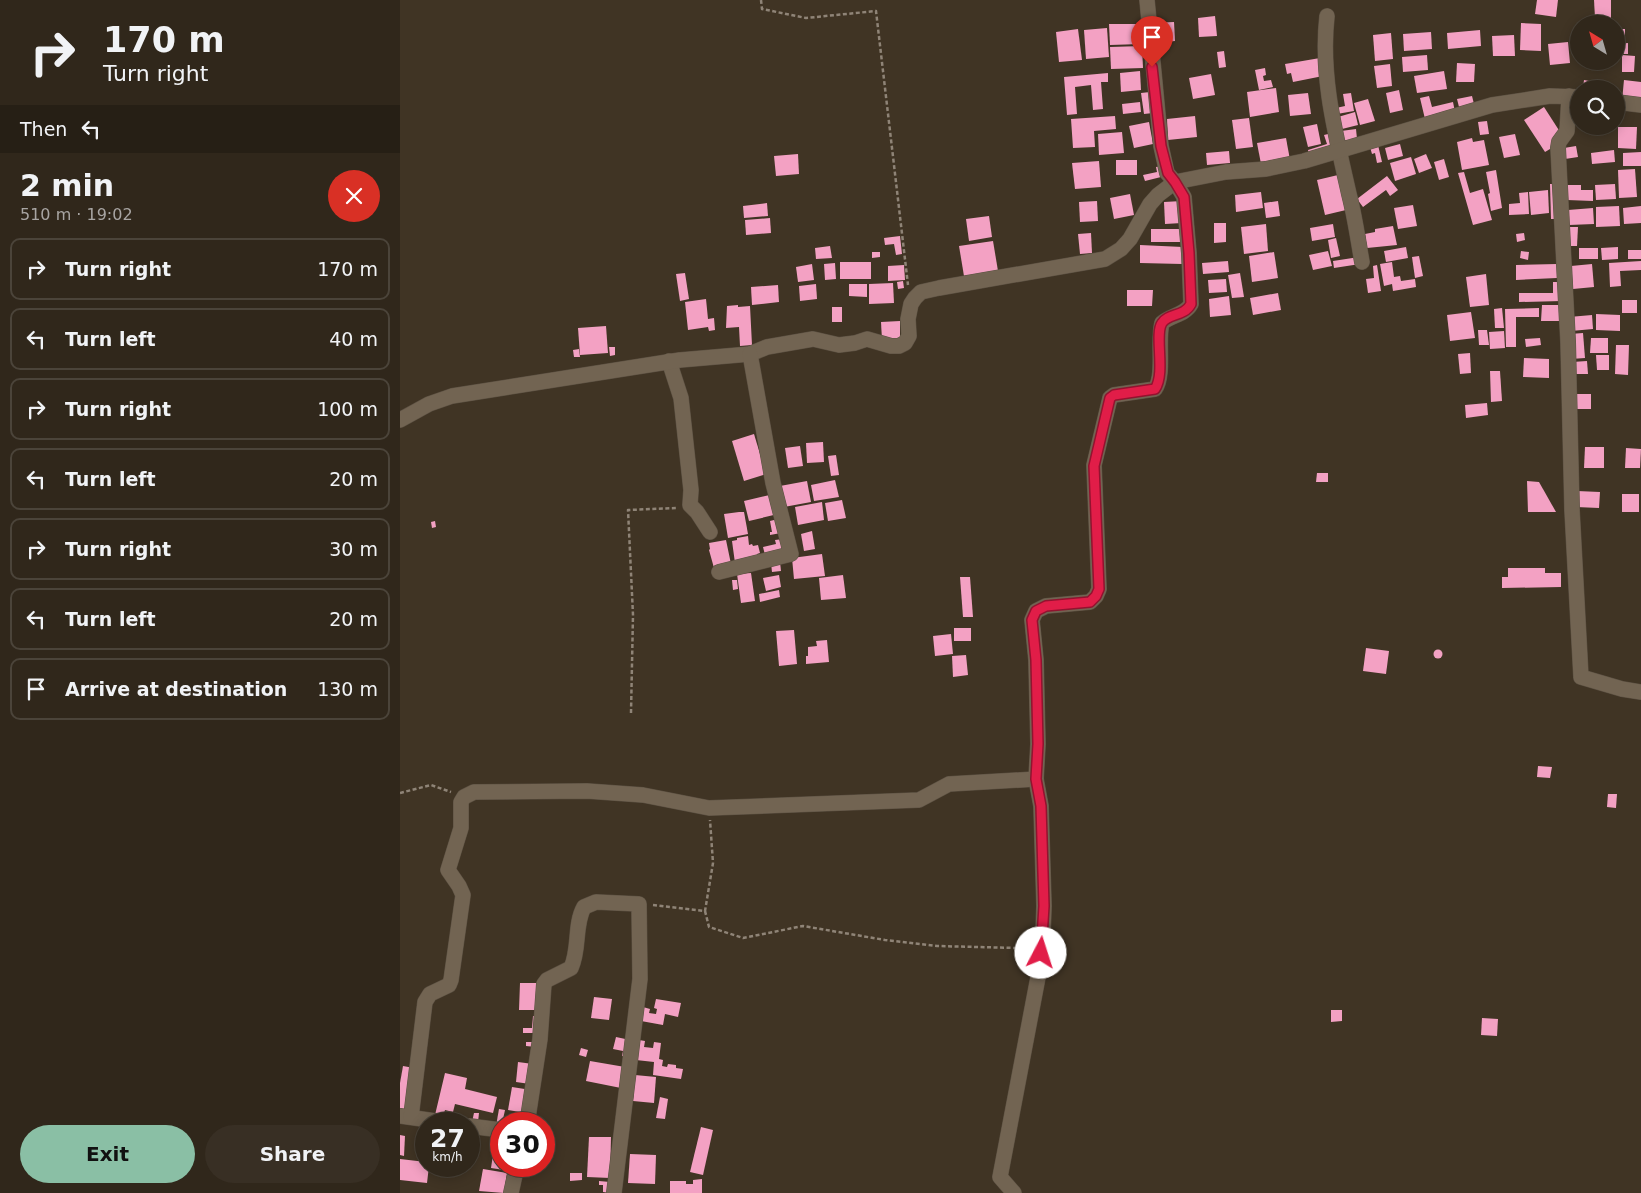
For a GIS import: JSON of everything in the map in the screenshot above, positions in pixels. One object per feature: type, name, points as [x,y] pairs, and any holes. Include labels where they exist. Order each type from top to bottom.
[{"type":"street","points":[[1014,1193],[1000,1177],[1039,972],[1044,906],[1041,806],[1036,779],[1038,744],[1036,660],[1032,620],[1036,611],[1046,606],[1090,602],[1096,596],[1099,589],[1094,466],[1110,398],[1114,395],[1155,389],[1160,364],[1160,329],[1162,323],[1166,319],[1188,309],[1191,304],[1184,197],[1168,173],[1161,146],[1147,0]]},
{"type":"street","points":[[1327,16],[1325,37],[1329,105],[1350,195],[1362,262]]},
{"type":"street","points":[[400,420],[429,404],[452,396],[669,361],[750,354],[768,347],[813,339],[839,345],[867,339],[891,346],[899,346],[905,343],[909,336],[911,304],[921,292],[1105,259],[1122,249],[1130,239],[1150,204],[1175,182],[1226,172],[1266,169],[1339,150],[1492,105],[1550,96],[1570,96]]},
{"type":"street","points":[[1625,103],[1641,105]]},
{"type":"street","points":[[1570,116],[1567,131],[1559,142],[1558,148],[1568,342],[1572,510],[1582,677],[1622,689],[1641,692]]},
{"type":"street","points":[[719,572],[791,554],[773,483],[750,354]]},
{"type":"street","points":[[669,361],[681,398],[691,490],[690,505],[710,532]]},
{"type":"street","points":[[406,1116],[425,1002],[430,994],[449,986],[451,980],[463,895],[462,890],[448,870],[460,828],[461,802],[464,796],[474,792],[587,791],[643,795],[708,808],[919,800],[949,784],[1036,779]]},
{"type":"street","points":[[529,1112],[540,1039],[544,984],[547,980],[571,968],[578,934],[579,915],[584,907],[596,902],[639,904],[640,979],[614,1193]]},
{"type":"street","points":[[511,1193],[515,1177]]},
{"type":"path","points":[[761,0],[762,9],[806,18],[876,11],[908,285],[915,298]]},
{"type":"path","points":[[631,713],[633,615],[628,510],[675,508],[690,505]]},
{"type":"path","points":[[400,793],[431,785],[464,796]]},
{"type":"path","points":[[708,808],[713,862],[705,911],[709,927],[744,938],[803,926],[885,940],[937,946],[1017,948],[1039,972]]},
{"type":"path","points":[[639,904],[705,911]]},
{"type":"building","points":[[1537,0],[1558,0],[1556,17],[1535,14]]},
{"type":"building","points":[[1594,0],[1611,0],[1611,15],[1595,15]]},
{"type":"building","points":[[1215,16],[1217,36],[1199,37],[1198,18]]},
{"type":"building","points":[[1174,22],[1175,41],[1154,43],[1153,23]]},
{"type":"building","points":[[1521,23],[1541,24],[1541,51],[1520,50]]},
{"type":"building","points":[[1109,24],[1141,24],[1141,44],[1110,45]]},
{"type":"building","points":[[1107,28],[1109,57],[1086,59],[1084,30]]},
{"type":"building","points":[[1078,29],[1082,60],[1059,62],[1056,32]]},
{"type":"building","points":[[1480,30],[1481,46],[1448,49],[1447,33]]},
{"type":"building","points":[[1431,32],[1432,49],[1404,51],[1403,34]]},
{"type":"building","points":[[1391,33],[1393,59],[1375,61],[1373,35]]},
{"type":"building","points":[[1514,35],[1515,56],[1493,56],[1492,36]]},
{"type":"building","points":[[1568,42],[1570,63],[1550,65],[1548,44]]},
{"type":"building","points":[[1625,43],[1628,43],[1628,54],[1625,54]]},
{"type":"building","points":[[1142,46],[1143,68],[1111,69],[1110,47]]},
{"type":"building","points":[[1224,51],[1226,67],[1219,68],[1217,52]]},
{"type":"building","points":[[1427,55],[1428,70],[1403,72],[1402,57]]},
{"type":"building","points":[[1625,55],[1635,56],[1634,72],[1622,72],[1622,70],[1625,70]]},
{"type":"building","points":[[1320,58],[1323,76],[1293,82],[1291,73],[1287,74],[1285,64]]},
{"type":"building","points":[[1457,63],[1475,64],[1474,82],[1456,82]]},
{"type":"building","points":[[1390,64],[1392,86],[1377,88],[1374,66]]},
{"type":"building","points":[[1265,68],[1266,75],[1263,76],[1264,81],[1271,80],[1273,87],[1259,90],[1255,70]]},
{"type":"building","points":[[1140,71],[1141,90],[1121,92],[1120,73]]},
{"type":"building","points":[[1444,71],[1447,89],[1417,93],[1414,76]]},
{"type":"building","points":[[1108,73],[1108,82],[1101,82],[1103,109],[1093,110],[1091,85],[1075,87],[1077,114],[1067,115],[1064,77]]},
{"type":"building","points":[[1211,74],[1215,95],[1193,99],[1189,78]]},
{"type":"building","points":[[1625,80],[1641,82],[1641,102],[1625,101]]},
{"type":"building","points":[[1276,88],[1279,112],[1250,117],[1247,92]]},
{"type":"building","points":[[1399,90],[1403,110],[1390,113],[1386,93]]},
{"type":"building","points":[[1150,92],[1153,113],[1144,114],[1141,93]]},
{"type":"building","points":[[1308,93],[1311,114],[1290,116],[1288,95]]},
{"type":"building","points":[[1351,93],[1354,111],[1337,114],[1336,108],[1345,106],[1343,94]]},
{"type":"building","points":[[1429,96],[1432,107],[1453,102],[1455,112],[1425,119],[1420,98]]},
{"type":"building","points":[[1472,96],[1474,104],[1459,107],[1457,99]]},
{"type":"building","points":[[1368,99],[1375,121],[1360,125],[1354,103]]},
{"type":"building","points":[[1140,102],[1141,112],[1123,114],[1122,104]]},
{"type":"building","points":[[1544,107],[1562,135],[1555,146],[1545,152],[1524,120]]},
{"type":"building","points":[[1355,112],[1358,125],[1342,129],[1338,117]]},
{"type":"building","points":[[1115,116],[1116,129],[1094,131],[1095,147],[1073,148],[1071,119]]},
{"type":"building","points":[[1195,116],[1197,137],[1168,140],[1167,119]]},
{"type":"building","points":[[1249,118],[1253,147],[1236,149],[1232,120]]},
{"type":"building","points":[[1487,121],[1489,134],[1480,135],[1478,122]]},
{"type":"building","points":[[1149,122],[1153,144],[1134,148],[1129,126]]},
{"type":"building","points":[[1317,124],[1321,144],[1308,147],[1303,127]]},
{"type":"building","points":[[1625,127],[1637,127],[1636,149],[1618,148],[1618,135],[1625,135]]},
{"type":"building","points":[[1356,129],[1357,139],[1342,141],[1341,131]]},
{"type":"building","points":[[1122,132],[1124,153],[1099,155],[1098,134]]},
{"type":"building","points":[[1332,133],[1336,148],[1309,155],[1308,150],[1327,144],[1324,135]]},
{"type":"building","points":[[1515,134],[1520,155],[1504,158],[1499,137]]},
{"type":"building","points":[[1286,138],[1290,160],[1261,164],[1257,143]]},
{"type":"building","points":[[1472,138],[1473,142],[1484,140],[1489,165],[1462,170],[1457,142]]},
{"type":"building","points":[[1400,144],[1403,156],[1388,160],[1385,148]]},
{"type":"building","points":[[1378,145],[1382,162],[1377,163],[1375,153],[1372,154],[1370,147]]},
{"type":"building","points":[[1576,146],[1578,157],[1565,159],[1564,148]]},
{"type":"building","points":[[1614,150],[1615,162],[1592,164],[1591,153]]},
{"type":"building","points":[[1229,151],[1230,163],[1207,165],[1206,153]]},
{"type":"building","points":[[1641,152],[1641,166],[1623,166],[1623,153]]},
{"type":"building","points":[[798,154],[799,174],[776,176],[774,156]]},
{"type":"building","points":[[1426,154],[1432,168],[1419,173],[1414,159]]},
{"type":"building","points":[[1411,157],[1416,174],[1395,181],[1390,163]]},
{"type":"building","points":[[1444,159],[1449,177],[1439,180],[1434,162]]},
{"type":"building","points":[[1116,160],[1137,160],[1137,175],[1116,175]]},
{"type":"building","points":[[1099,161],[1101,187],[1075,189],[1072,163]]},
{"type":"building","points":[[1162,166],[1165,176],[1145,181],[1143,175],[1157,172],[1156,167]]},
{"type":"building","points":[[1635,169],[1637,197],[1619,198],[1618,170]]},
{"type":"building","points":[[1496,170],[1502,208],[1491,211],[1486,172]]},
{"type":"building","points":[[1464,172],[1470,193],[1483,189],[1492,220],[1473,225],[1458,173]]},
{"type":"building","points":[[1338,175],[1346,210],[1325,215],[1317,180]]},
{"type":"building","points":[[1387,176],[1398,190],[1390,196],[1386,190],[1363,207],[1357,199]]},
{"type":"building","points":[[1550,184],[1556,184],[1558,219],[1551,219]]},
{"type":"building","points":[[1615,184],[1616,199],[1596,200],[1595,185]]},
{"type":"building","points":[[1567,185],[1581,185],[1581,190],[1593,190],[1593,201],[1567,200]]},
{"type":"building","points":[[1548,190],[1549,213],[1531,215],[1529,192]]},
{"type":"building","points":[[1261,192],[1263,208],[1236,212],[1235,195]]},
{"type":"building","points":[[1528,192],[1529,214],[1509,215],[1509,204],[1520,203],[1519,193]]},
{"type":"building","points":[[1130,194],[1134,215],[1114,219],[1110,198]]},
{"type":"building","points":[[1097,201],[1098,221],[1080,222],[1079,202]]},
{"type":"building","points":[[1182,201],[1182,223],[1165,224],[1164,202]]},
{"type":"building","points":[[1278,201],[1280,216],[1266,218],[1264,203]]},
{"type":"building","points":[[767,203],[768,216],[744,218],[743,206]]},
{"type":"building","points":[[1413,205],[1417,226],[1398,229],[1394,208]]},
{"type":"building","points":[[1619,206],[1620,226],[1596,227],[1596,207]]},
{"type":"building","points":[[1641,206],[1641,223],[1624,224],[1623,208]]},
{"type":"building","points":[[1593,208],[1594,224],[1569,225],[1568,210]]},
{"type":"building","points":[[989,216],[992,237],[969,241],[966,219]]},
{"type":"building","points":[[770,218],[771,233],[746,235],[745,220]]},
{"type":"building","points":[[1214,223],[1226,223],[1226,242],[1214,243]]},
{"type":"building","points":[[1266,224],[1268,251],[1244,254],[1241,227]]},
{"type":"building","points":[[1333,224],[1335,237],[1312,241],[1310,228]]},
{"type":"building","points":[[1393,226],[1397,245],[1367,248],[1365,234],[1375,232],[1375,229]]},
{"type":"building","points":[[1568,227],[1578,227],[1577,246],[1567,246]]},
{"type":"building","points":[[1151,229],[1180,229],[1180,242],[1151,242]]},
{"type":"building","points":[[1091,233],[1092,253],[1080,254],[1078,234]]},
{"type":"building","points":[[1524,233],[1525,240],[1517,242],[1516,234]]},
{"type":"building","points":[[900,236],[902,254],[896,255],[894,244],[885,245],[884,238]]},
{"type":"building","points":[[1336,238],[1340,256],[1331,258],[1328,240]]},
{"type":"building","points":[[993,241],[998,271],[964,276],[959,246]]},
{"type":"building","points":[[1140,245],[1183,247],[1182,264],[1140,263]]},
{"type":"building","points":[[830,246],[832,258],[816,259],[815,248]]},
{"type":"building","points":[[1406,247],[1408,258],[1386,262],[1384,251]]},
{"type":"building","points":[[1618,247],[1618,259],[1602,260],[1601,248]]},
{"type":"building","points":[[1579,248],[1598,248],[1598,259],[1579,259]]},
{"type":"building","points":[[1628,250],[1641,250],[1641,259],[1628,259]]},
{"type":"building","points":[[1328,251],[1332,266],[1313,270],[1309,255]]},
{"type":"building","points":[[1521,251],[1529,252],[1528,260],[1520,258]]},
{"type":"building","points":[[872,252],[880,252],[880,257],[872,258]]},
{"type":"building","points":[[1274,252],[1278,278],[1252,282],[1249,256]]},
{"type":"building","points":[[1419,256],[1423,276],[1415,278],[1412,257]]},
{"type":"building","points":[[1359,257],[1360,264],[1334,268],[1333,261]]},
{"type":"building","points":[[1228,261],[1229,272],[1203,274],[1202,263]]},
{"type":"building","points":[[1641,261],[1641,270],[1620,271],[1621,286],[1610,287],[1609,263]]},
{"type":"building","points":[[840,262],[871,262],[871,279],[840,279]]},
{"type":"building","points":[[1392,262],[1394,277],[1400,276],[1401,281],[1415,279],[1416,287],[1393,291],[1392,284],[1384,286],[1380,264]]},
{"type":"building","points":[[835,263],[836,279],[825,280],[824,264]]},
{"type":"building","points":[[812,264],[814,280],[798,282],[796,267]]},
{"type":"building","points":[[1557,264],[1557,278],[1516,280],[1516,265]]},
{"type":"building","points":[[1592,264],[1594,287],[1573,289],[1571,266]]},
{"type":"building","points":[[904,265],[905,280],[888,281],[888,266]]},
{"type":"building","points":[[1377,265],[1381,291],[1368,293],[1366,279],[1374,278],[1373,266]]},
{"type":"building","points":[[685,273],[689,299],[680,301],[676,274]]},
{"type":"building","points":[[1240,273],[1244,297],[1232,298],[1228,275]]},
{"type":"building","points":[[1486,274],[1489,305],[1470,307],[1466,277]]},
{"type":"building","points":[[1226,279],[1227,292],[1209,293],[1208,280]]},
{"type":"building","points":[[903,281],[904,288],[898,289],[897,282]]},
{"type":"building","points":[[1553,282],[1562,282],[1562,301],[1519,302],[1519,293],[1553,293]]},
{"type":"building","points":[[893,283],[894,303],[869,304],[869,284]]},
{"type":"building","points":[[816,284],[817,299],[800,301],[799,286]]},
{"type":"building","points":[[849,284],[867,284],[867,297],[849,296]]},
{"type":"building","points":[[778,285],[779,302],[752,305],[751,287]]},
{"type":"building","points":[[1127,290],[1153,290],[1152,306],[1127,306]]},
{"type":"building","points":[[1278,293],[1281,310],[1253,315],[1250,298]]},
{"type":"building","points":[[1229,296],[1231,315],[1210,317],[1209,299]]},
{"type":"building","points":[[706,299],[708,319],[714,318],[715,330],[709,331],[708,327],[688,330],[685,302]]},
{"type":"building","points":[[1622,300],[1637,300],[1637,313],[1622,313]]},
{"type":"building","points":[[738,305],[738,307],[750,306],[752,345],[740,346],[739,327],[726,328],[727,306]]},
{"type":"building","points":[[1542,305],[1560,305],[1560,321],[1541,321]]},
{"type":"building","points":[[832,307],[842,307],[842,322],[832,322]]},
{"type":"building","points":[[1502,308],[1504,328],[1495,328],[1494,309]]},
{"type":"building","points":[[1539,308],[1539,317],[1516,317],[1516,347],[1506,347],[1505,309]]},
{"type":"building","points":[[1471,312],[1475,338],[1450,341],[1447,315]]},
{"type":"building","points":[[1596,314],[1620,315],[1620,331],[1596,330]]},
{"type":"building","points":[[1592,315],[1593,329],[1571,331],[1569,317]]},
{"type":"building","points":[[900,321],[900,339],[882,340],[881,322]]},
{"type":"building","points":[[606,326],[608,353],[580,355],[578,328]]},
{"type":"building","points":[[1478,330],[1487,330],[1489,345],[1479,345]]},
{"type":"building","points":[[1504,331],[1505,348],[1490,349],[1489,332]]},
{"type":"building","points":[[1583,333],[1585,358],[1571,359],[1570,334]]},
{"type":"building","points":[[1540,338],[1541,345],[1526,347],[1525,339]]},
{"type":"building","points":[[1591,338],[1608,338],[1608,353],[1590,353]]},
{"type":"building","points":[[1616,345],[1629,345],[1628,375],[1615,374]]},
{"type":"building","points":[[609,347],[615,347],[615,355],[610,356]]},
{"type":"building","points":[[579,349],[580,357],[574,357],[573,350]]},
{"type":"building","points":[[1470,353],[1471,373],[1460,374],[1458,354]]},
{"type":"building","points":[[1596,355],[1609,355],[1609,370],[1597,370]]},
{"type":"building","points":[[1524,358],[1549,359],[1549,378],[1523,377]]},
{"type":"building","points":[[1587,361],[1588,374],[1572,374],[1572,362]]},
{"type":"building","points":[[1490,371],[1500,371],[1502,401],[1491,402]]},
{"type":"building","points":[[1573,394],[1591,394],[1591,409],[1573,409]]},
{"type":"building","points":[[1487,403],[1488,415],[1466,418],[1465,405]]},
{"type":"building","points":[[754,434],[766,474],[744,481],[732,441]]},
{"type":"building","points":[[823,442],[824,462],[807,463],[806,443]]},
{"type":"building","points":[[800,446],[803,466],[788,468],[785,448]]},
{"type":"building","points":[[1585,447],[1604,447],[1604,468],[1584,468]]},
{"type":"building","points":[[1626,448],[1641,449],[1640,468],[1625,468]]},
{"type":"building","points":[[836,455],[839,475],[831,476],[828,456]]},
{"type":"building","points":[[1317,473],[1328,473],[1328,482],[1316,482]]},
{"type":"building","points":[[835,480],[839,497],[814,501],[811,485]]},
{"type":"building","points":[[807,481],[811,502],[784,507],[780,486]]},
{"type":"building","points":[[1527,481],[1539,482],[1556,512],[1528,512]]},
{"type":"building","points":[[1577,491],[1600,492],[1599,508],[1576,507]]},
{"type":"building","points":[[774,494],[778,514],[749,521],[744,501]]},
{"type":"building","points":[[1622,494],[1639,494],[1639,512],[1622,512]]},
{"type":"building","points":[[842,500],[846,518],[828,521],[825,503]]},
{"type":"building","points":[[822,502],[824,520],[798,525],[795,507]]},
{"type":"building","points":[[744,512],[748,534],[728,538],[724,514]]},
{"type":"building","points":[[778,519],[781,533],[770,535],[770,532],[772,532],[770,521]]},
{"type":"building","points":[[435,521],[436,527],[432,528],[431,522]]},
{"type":"building","points":[[812,531],[815,549],[804,551],[801,534]]},
{"type":"building","points":[[748,536],[749,545],[758,545],[760,553],[757,554],[758,559],[735,563],[732,541]]},
{"type":"building","points":[[783,539],[785,551],[765,555],[763,547],[776,544],[775,540]]},
{"type":"building","points":[[726,540],[731,564],[714,568],[709,543]]},
{"type":"building","points":[[822,554],[825,576],[794,579],[792,558]]},
{"type":"building","points":[[780,562],[781,571],[772,572],[771,563]]},
{"type":"building","points":[[1508,568],[1545,568],[1545,573],[1561,573],[1561,587],[1502,588],[1502,577],[1508,577]]},
{"type":"building","points":[[751,573],[755,601],[741,603],[737,574]]},
{"type":"building","points":[[779,575],[781,587],[766,591],[763,578]]},
{"type":"building","points":[[843,575],[846,598],[821,600],[819,578]]},
{"type":"building","points":[[960,577],[970,577],[973,617],[963,617]]},
{"type":"building","points":[[732,580],[737,580],[738,589],[733,590]]},
{"type":"building","points":[[779,590],[780,597],[760,602],[759,594]]},
{"type":"building","points":[[954,628],[971,628],[971,641],[954,641]]},
{"type":"building","points":[[794,630],[797,664],[779,666],[776,631]]},
{"type":"building","points":[[951,634],[953,654],[935,656],[933,636]]},
{"type":"building","points":[[827,640],[829,662],[806,664],[808,647],[817,646],[816,641]]},
{"type":"building","points":[[1366,648],[1389,651],[1386,674],[1363,671]]},
{"type":"building","points":[[1438,650],[1442,654],[1438,658],[1434,654]]},
{"type":"building","points":[[966,655],[968,675],[953,677],[952,656]]},
{"type":"building","points":[[1538,766],[1552,767],[1550,778],[1537,777]]},
{"type":"building","points":[[1608,794],[1617,794],[1616,808],[1607,807]]},
{"type":"building","points":[[520,983],[541,983],[540,1033],[523,1033],[523,1028],[532,1028],[533,1016],[537,1016],[537,1010],[519,1010]]},
{"type":"building","points":[[594,997],[612,999],[609,1020],[591,1018]]},
{"type":"building","points":[[656,999],[681,1003],[678,1017],[665,1014],[663,1025],[641,1021],[643,1007],[650,1009],[649,1013],[656,1014],[657,1009],[654,1008]]},
{"type":"building","points":[[1331,1010],[1342,1010],[1342,1021],[1331,1022]]},
{"type":"building","points":[[1482,1018],[1498,1019],[1497,1036],[1481,1035]]},
{"type":"building","points":[[616,1037],[630,1040],[627,1057],[622,1056],[623,1051],[613,1049]]},
{"type":"building","points":[[639,1040],[645,1041],[644,1047],[653,1048],[654,1042],[661,1043],[659,1059],[663,1060],[662,1066],[667,1067],[668,1064],[676,1065],[676,1068],[683,1069],[681,1079],[653,1075],[654,1062],[636,1060]]},
{"type":"building","points":[[526,1042],[537,1042],[536,1047],[526,1046]]},
{"type":"building","points":[[581,1048],[588,1050],[586,1057],[579,1055]]},
{"type":"building","points":[[590,1061],[625,1067],[621,1088],[586,1081]]},
{"type":"building","points":[[518,1062],[533,1064],[530,1084],[516,1082]]},
{"type":"building","points":[[403,1066],[414,1068],[406,1111],[400,1110],[400,1083]]},
{"type":"building","points":[[445,1073],[467,1078],[465,1089],[497,1097],[493,1112],[455,1104],[453,1112],[445,1110],[444,1112],[436,1112]]},
{"type":"building","points":[[635,1075],[656,1077],[654,1103],[633,1101]]},
{"type":"building","points":[[512,1087],[531,1090],[526,1112],[508,1110]]},
{"type":"building","points":[[660,1097],[668,1099],[665,1119],[656,1118]]},
{"type":"building","points":[[701,1127],[713,1130],[703,1175],[690,1172]]},
{"type":"building","points":[[400,1135],[405,1136],[404,1156],[400,1155]]},
{"type":"building","points":[[589,1137],[611,1137],[610,1178],[587,1177]]},
{"type":"building","points":[[630,1154],[656,1155],[655,1184],[628,1183]]},
{"type":"building","points":[[400,1159],[415,1161],[415,1177],[428,1177],[427,1183],[400,1180]]},
{"type":"building","points":[[483,1169],[490,1170],[490,1177],[506,1177],[504,1193],[479,1191]]},
{"type":"building","points":[[570,1173],[582,1173],[582,1180],[570,1181]]},
{"type":"building","points":[[702,1179],[702,1193],[670,1193],[670,1181],[686,1181],[686,1184],[693,1184],[693,1180]]},
{"type":"building","points":[[599,1181],[610,1182],[610,1193],[603,1192],[603,1185],[599,1185]]},
{"type":"route","points":[[1041,953],[1044,906],[1041,806],[1036,779],[1038,744],[1036,660],[1032,620],[1036,611],[1046,606],[1090,602],[1096,596],[1099,589],[1094,466],[1110,398],[1114,395],[1155,389],[1160,364],[1160,329],[1162,323],[1166,319],[1188,309],[1191,304],[1184,197],[1168,173],[1161,146],[1152,67]]}]
